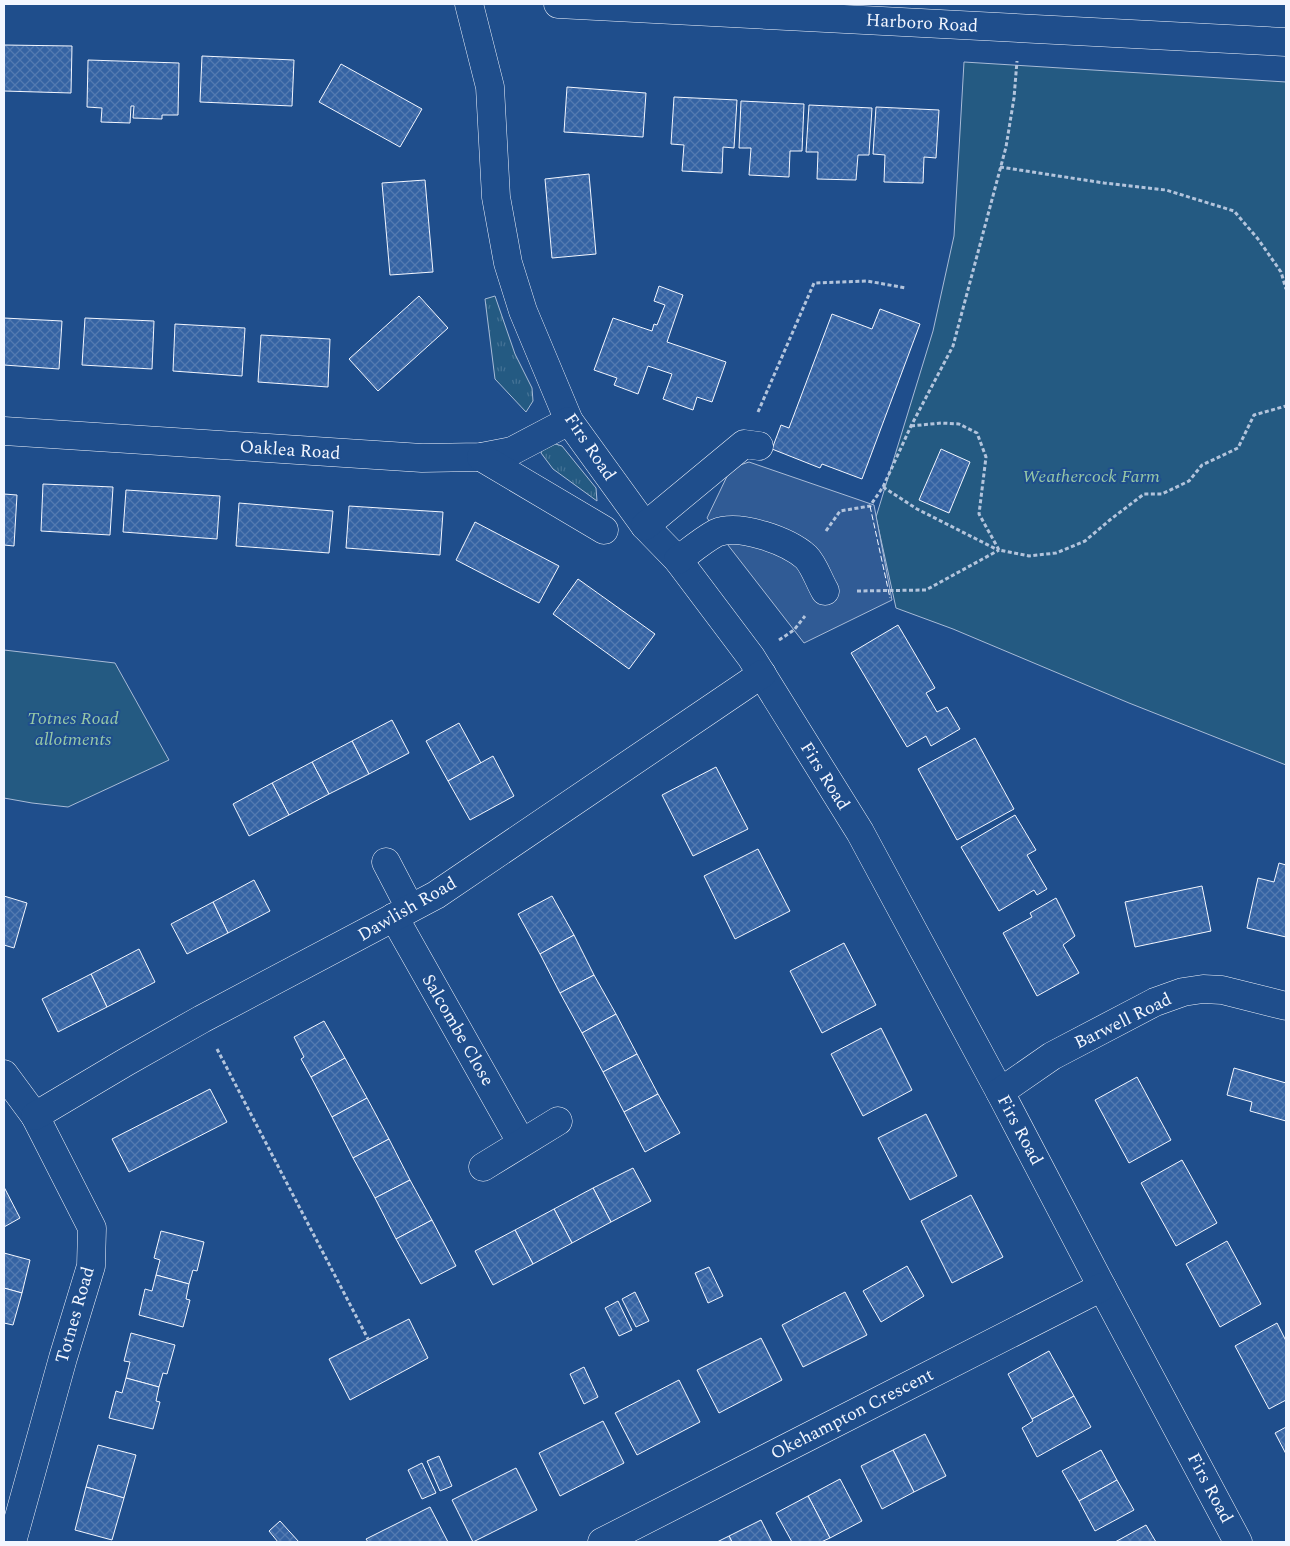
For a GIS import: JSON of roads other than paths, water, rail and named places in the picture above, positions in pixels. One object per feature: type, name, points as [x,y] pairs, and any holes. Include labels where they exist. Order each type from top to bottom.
[{"type":"street","name":"Firs Road","points":[[469,4],[490,87],[496,197],[508,263],[523,312],[568,421],[645,526],[678,560],[756,666],[860,832],[1238,1542]]},
{"type":"street","name":"Harboro Road","points":[[558,4],[1286,42]]},
{"type":"street","name":"Oaklea Road","points":[[4,431],[422,458],[481,457],[512,451],[568,421]]},
{"type":"street","points":[[645,526],[752,445]]},
{"type":"street","points":[[481,457],[604,530]]},
{"type":"street","points":[[678,560],[717,532],[746,531],[764,535],[786,544],[807,558],[825,590]]},
{"type":"street","name":"Dawlish Road","points":[[35,1116],[202,1019],[436,894],[756,666]]},
{"type":"street","name":"Salcombe Close","points":[[386,862],[402,913],[521,1142]]},
{"type":"street","name":"Barwell Road","points":[[1000,1092],[1052,1056],[1155,1002],[1183,992],[1203,989],[1222,990],[1286,1006]]},
{"type":"street","name":"Totnes Road","points":[[4,1074],[35,1116],[92,1228],[91,1266],[60,1367],[12,1542]]},
{"type":"street","points":[[483,1166],[558,1121]]},
{"type":"street","name":"Okehampton Crescent","points":[[602,1542],[1102,1286]]},
{"type":"park label","name":"Weathercock Farm","points":[[1091,476]]},
{"type":"park label","name":"Totnes Road allotments","points":[[73,728]]}]
